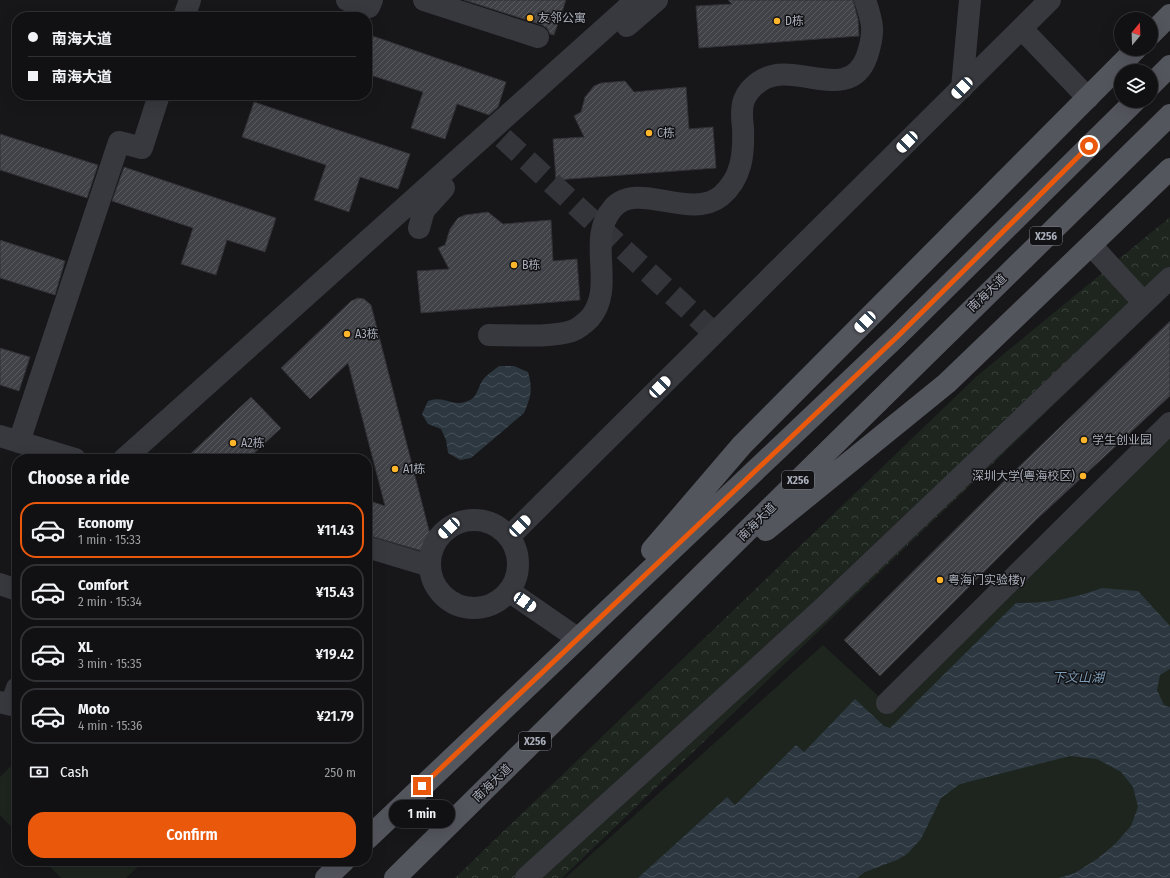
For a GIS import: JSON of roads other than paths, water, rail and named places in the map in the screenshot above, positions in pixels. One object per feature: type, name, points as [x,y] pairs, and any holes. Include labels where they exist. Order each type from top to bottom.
[{"type":"main road","points":[[1158,27],[1170,15]]},
{"type":"main road","points":[[577,638],[742,445],[1129,56]]},
{"type":"main road","points":[[1158,78],[1170,66]]},
{"type":"main road","name":"X256","points":[[372,833],[898,336],[1128,108]]},
{"type":"main road","name":"南海大道","points":[[395,878],[675,604],[922,356],[1170,115]]},
{"type":"main road","points":[[675,604],[948,383],[1170,169]]},
{"type":"main road","points":[[326,878],[339,866]]},
{"type":"street","points":[[186,12],[190,0]]},
{"type":"street","points":[[347,0],[369,8],[372,0]]},
{"type":"street","points":[[424,0],[538,37]]},
{"type":"street","points":[[130,454],[636,0]]},
{"type":"street","points":[[419,228],[424,210],[440,192],[657,0]]},
{"type":"street","points":[[489,335],[560,334],[574,330],[585,324],[596,311],[601,297],[603,277],[602,231],[606,216],[615,206],[627,199],[642,198],[669,203],[700,205],[720,197],[736,180],[743,159],[742,118],[744,99],[753,86],[765,78],[778,75],[793,75],[833,82],[851,77],[865,63],[871,44],[873,24],[864,0]]},
{"type":"street","points":[[962,88],[970,0]]},
{"type":"street","points":[[509,537],[1050,0]]},
{"type":"street","points":[[1022,29],[1088,98]]},
{"type":"street","points":[[58,454],[9,439],[119,142],[142,148],[157,100]]},
{"type":"street","points":[[1091,245],[1144,303]]},
{"type":"street","points":[[526,878],[821,610],[1170,278]]},
{"type":"street","points":[[887,703],[1170,423]]},
{"type":"street","points":[[470,520],[481,521],[502,529],[509,537],[515,548],[518,570],[515,581],[501,600],[478,608],[455,604],[445,597],[432,578],[430,566],[434,544],[449,528],[459,522],[470,520]]},
{"type":"street","points":[[372,549],[430,566]]},
{"type":"street","points":[[0,584],[12,588]]},
{"type":"street","points":[[509,591],[577,638]]},
{"type":"street","points":[[0,702],[11,705],[12,702]]},
{"type":"water","points":[[499,366],[514,366],[528,372],[531,388],[530,397],[524,413],[471,458],[460,460],[448,453],[446,440],[441,429],[428,424],[422,414],[428,401],[434,399],[455,403],[469,401],[476,394],[482,381]]},
{"type":"water","name":"下文山湖","points":[[1102,588],[1138,591],[1170,626],[1170,669],[1160,675],[1157,690],[1164,705],[1170,707],[1170,878],[1058,878],[1075,873],[1097,859],[1115,844],[1131,826],[1138,807],[1133,787],[1121,772],[1097,759],[1070,756],[960,784],[941,798],[921,839],[907,854],[897,860],[865,872],[857,878],[638,878],[727,797],[735,805],[796,745],[804,752],[855,699],[884,726],[890,728],[1016,603],[1060,600]]},
{"type":"tunnel","points":[[503,138],[715,334]]},
{"type":"place","name":"友邻公寓","points":[[530,18]]},
{"type":"place","name":"D栋","points":[[777,21]]},
{"type":"place","name":"C栋","points":[[649,133]]},
{"type":"place","name":"B栋","points":[[514,265]]},
{"type":"place","name":"A3栋","points":[[347,334]]},
{"type":"place","name":"学生创业园","points":[[1084,440]]},
{"type":"place","name":"A2栋","points":[[233,443]]},
{"type":"place","name":"A1栋","points":[[395,469]]},
{"type":"place","name":"深圳大学(粤海校区)","points":[[1083,476]]},
{"type":"place","name":"粤海门实验楼y","points":[[940,580]]}]
